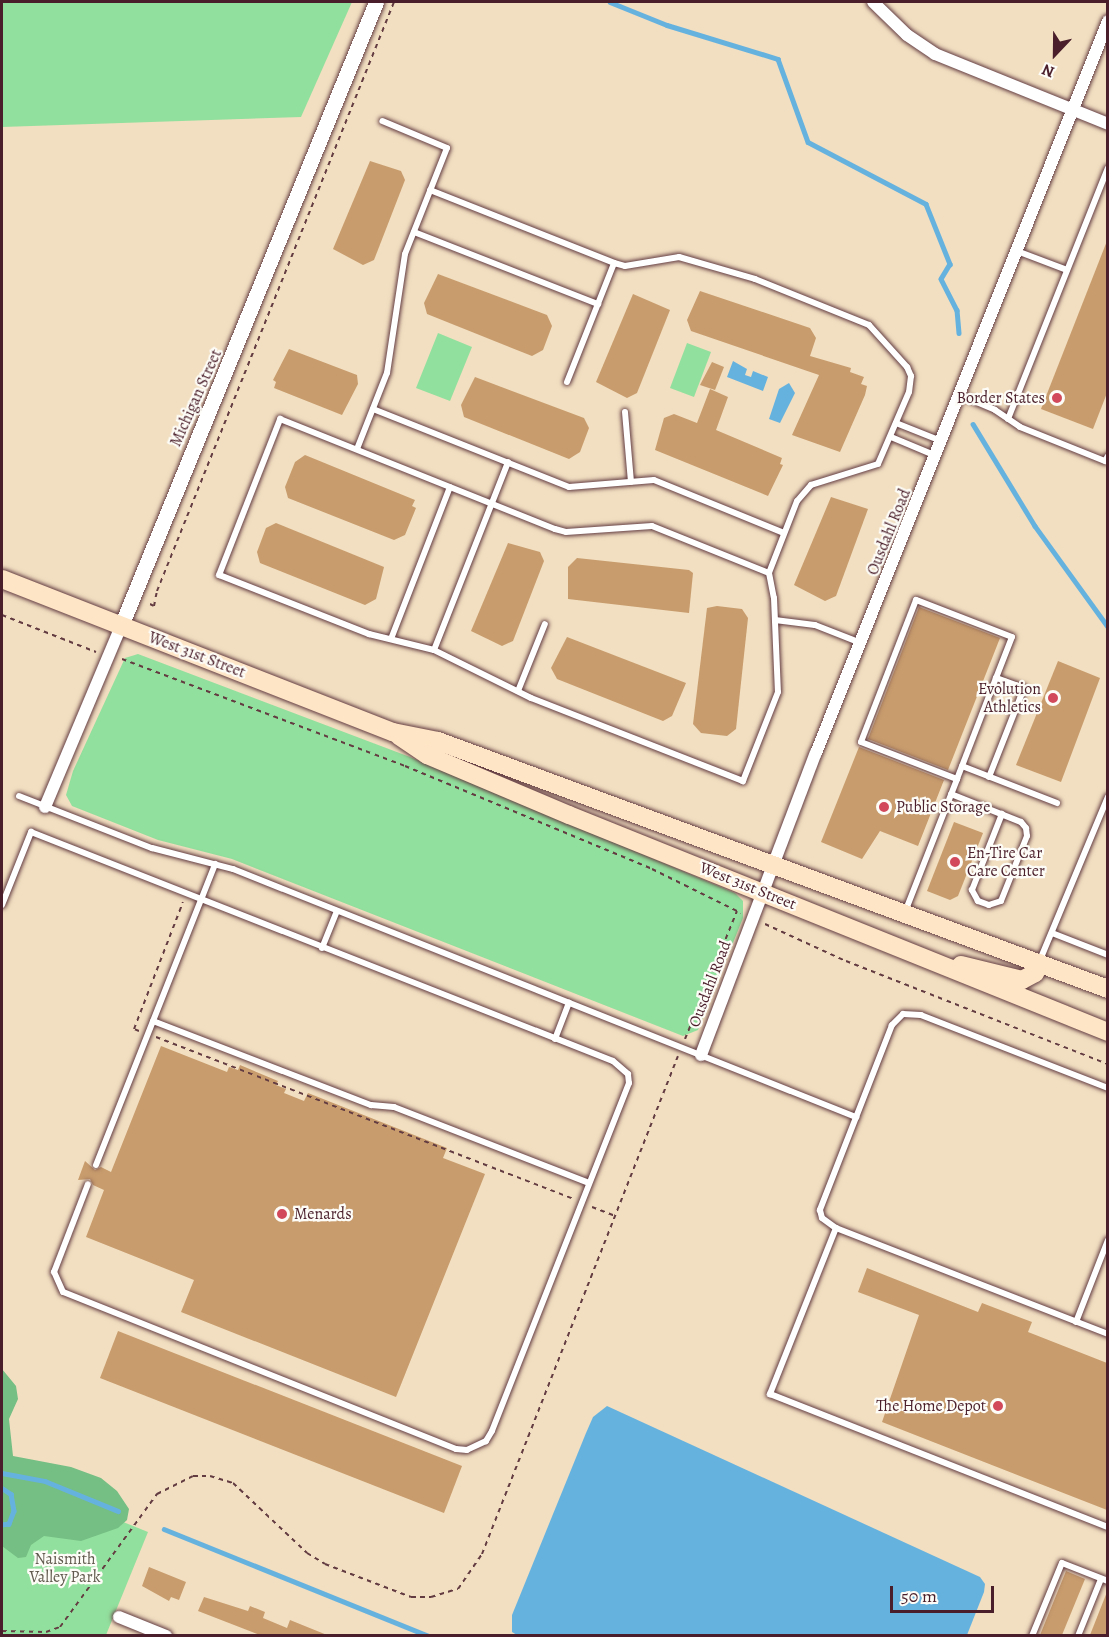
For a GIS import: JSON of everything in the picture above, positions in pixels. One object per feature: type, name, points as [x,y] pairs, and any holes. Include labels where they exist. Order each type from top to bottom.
[{"type":"main road","name":"West 31st Street","points":[[2,579],[393,732],[438,741],[1107,988]]},
{"type":"main road","name":"West 31st Street","points":[[393,732],[427,755],[1107,1032]]},
{"type":"main road","points":[[929,960],[982,968],[1022,980],[1035,973],[1039,963]]},
{"type":"street","name":"Michigan Street","points":[[45,807],[376,2]]},
{"type":"street","points":[[873,2],[907,35],[935,54],[1107,124]]},
{"type":"street","name":"Ousdahl Road","points":[[701,1055],[763,892],[1107,21]]},
{"type":"street","points":[[119,1617],[166,1635]]},
{"type":"lane","points":[[357,449],[387,373],[405,254],[447,148],[381,121]]},
{"type":"lane","points":[[1008,419],[1107,168]]},
{"type":"lane","points":[[430,190],[614,263],[625,266],[680,257],[713,265],[869,325],[911,376],[909,392],[878,464],[826,478],[803,492],[784,533],[769,573],[775,620],[778,692],[743,781],[518,692],[434,650],[369,634],[219,575],[280,418],[566,532],[652,526],[769,573]]},
{"type":"lane","points":[[414,232],[598,304]]},
{"type":"lane","points":[[1017,251],[1067,270]]},
{"type":"lane","points":[[567,382],[614,263]]},
{"type":"lane","points":[[960,395],[1105,462],[1107,456]]},
{"type":"lane","points":[[374,409],[569,487],[654,480],[784,533]]},
{"type":"lane","points":[[625,412],[631,482]]},
{"type":"lane","points":[[897,423],[942,442]]},
{"type":"lane","points":[[891,437],[936,456]]},
{"type":"lane","points":[[434,650],[508,462]]},
{"type":"lane","points":[[391,639],[450,487]]},
{"type":"lane","points":[[904,914],[957,779],[1012,637],[916,600],[861,742],[957,779]]},
{"type":"lane","points":[[775,620],[815,625],[861,643]]},
{"type":"lane","points":[[518,692],[545,624]]},
{"type":"lane","points":[[989,777],[1024,688],[996,678]]},
{"type":"lane","points":[[962,766],[1057,803]]},
{"type":"lane","points":[[951,794],[1002,814],[1021,822],[1027,836],[1001,902],[989,905],[978,901],[972,890],[1002,814]]},
{"type":"lane","points":[[19,796],[152,848],[214,864],[337,910],[856,1117]]},
{"type":"lane","points":[[1039,963],[1107,797]]},
{"type":"lane","points":[[2,905],[31,832],[613,1061],[628,1074],[629,1083],[492,1431],[486,1441],[467,1450],[456,1449],[63,1292],[54,1272],[88,1184]]},
{"type":"lane","points":[[96,1165],[214,864]]},
{"type":"lane","points":[[322,948],[337,910]]},
{"type":"lane","points":[[1052,933],[1107,955]]},
{"type":"lane","points":[[555,1039],[569,1003]]},
{"type":"lane","points":[[1107,1088],[912,1013],[903,1014],[892,1025],[820,1210],[822,1218],[836,1228],[1107,1334]]},
{"type":"lane","points":[[153,1021],[370,1106],[394,1107],[590,1184]]},
{"type":"lane","points":[[836,1228],[770,1394],[1107,1527]]},
{"type":"lane","points":[[1076,1322],[1107,1240]]},
{"type":"lane","points":[[1032,1635],[1062,1563],[1104,1580],[1078,1635]]},
{"type":"path","points":[[150,604],[154,606],[157,591],[393,2]]},
{"type":"path","points":[[2,615],[91,651]]},
{"type":"path","points":[[2,1631],[46,1632],[60,1626],[157,1494],[193,1476],[210,1476],[233,1483],[307,1553],[325,1564],[411,1597],[431,1597],[458,1589],[482,1554],[736,911],[651,869],[405,766],[123,660]]},
{"type":"path","points":[[771,927],[846,961],[1107,1064]]},
{"type":"green space","points":[[2,2],[352,2],[301,117],[2,127]]},
{"type":"green space","points":[[438,333],[472,347],[450,401],[416,388]]},
{"type":"green space","points":[[687,343],[711,352],[694,397],[670,388]]},
{"type":"green space","points":[[138,654],[410,757],[735,893],[743,901],[743,918],[698,1030],[683,1036],[232,859],[158,840],[72,806],[66,795],[73,771],[125,658]]},
{"type":"green space","points":[[2,1369],[16,1386],[18,1399],[9,1419],[13,1456],[71,1467],[101,1478],[117,1491],[129,1509],[127,1520],[118,1528],[81,1541],[44,1536],[31,1545],[26,1557],[18,1558],[2,1546]]},
{"type":"green space","name":"Naismith Valley Park","points":[[2,1473],[148,1532],[106,1635],[2,1635]]},
{"type":"water","points":[[733,361],[747,369],[745,375],[751,377],[753,371],[768,377],[763,391],[727,377]]},
{"type":"water","points":[[789,383],[795,393],[780,423],[769,419],[779,389]]},
{"type":"water","points":[[607,1406],[980,1577],[985,1584],[984,1592],[967,1635],[517,1635],[512,1632],[512,1615],[586,1433],[593,1417]]},
{"type":"building","points":[[370,161],[401,171],[405,180],[374,260],[363,265],[333,249]]},
{"type":"building","points":[[1107,241],[1107,393],[1093,429],[1041,409]]},
{"type":"building","points":[[438,274],[547,315],[552,326],[543,350],[532,356],[427,314],[424,303]]},
{"type":"building","points":[[700,291],[810,328],[816,338],[810,356],[851,368],[850,372],[864,377],[861,384],[867,386],[865,395],[840,452],[792,435],[819,375],[691,331],[687,320]]},
{"type":"building","points":[[633,294],[670,310],[637,393],[627,398],[596,382]]},
{"type":"building","points":[[289,349],[357,375],[358,384],[342,415],[274,388],[276,382],[273,380]]},
{"type":"building","points":[[712,362],[724,367],[715,390],[700,385]]},
{"type":"building","points":[[475,377],[584,418],[589,428],[580,452],[569,459],[464,417],[461,405]]},
{"type":"building","points":[[710,389],[728,397],[716,430],[782,458],[780,464],[783,465],[768,496],[655,450],[664,418],[674,414],[697,423]]},
{"type":"building","points":[[305,455],[415,500],[412,506],[416,508],[405,535],[394,540],[288,498],[285,487],[295,462]]},
{"type":"building","points":[[831,497],[868,509],[836,596],[825,601],[794,585]]},
{"type":"building","points":[[276,523],[384,567],[376,599],[365,605],[260,563],[257,552],[266,528]]},
{"type":"building","points":[[508,543],[540,552],[544,561],[513,641],[502,646],[471,631]]},
{"type":"building","points":[[577,558],[689,570],[693,573],[689,613],[568,599],[568,567]]},
{"type":"building","points":[[717,606],[742,609],[748,618],[736,729],[727,736],[701,733],[693,724],[707,608]]},
{"type":"building","points":[[919,607],[1000,638],[948,770],[868,739]]},
{"type":"building","points":[[567,637],[686,683],[672,716],[663,721],[557,679],[551,668]]},
{"type":"building","points":[[1058,661],[1100,678],[1061,782],[1016,765]]},
{"type":"building","name":"Public Storage","points":[[859,747],[944,780],[918,846],[880,831],[862,859],[821,842]]},
{"type":"building","name":"En-Tire Car Care Center","points":[[954,822],[983,833],[958,896],[950,900],[927,891]]},
{"type":"building","name":"Menards","points":[[161,1046],[227,1072],[229,1067],[238,1070],[240,1065],[278,1081],[276,1085],[286,1089],[284,1093],[304,1101],[308,1093],[447,1148],[443,1158],[485,1174],[396,1397],[181,1312],[194,1280],[86,1237],[104,1190],[93,1185],[90,1179],[78,1180],[85,1161],[95,1170],[101,1167],[111,1172]]},
{"type":"building","name":"The Home Depot","points":[[867,1268],[978,1312],[982,1303],[1032,1322],[1028,1332],[1107,1363],[1107,1510],[882,1422],[919,1315],[858,1292]]},
{"type":"building","points":[[118,1331],[462,1466],[444,1513],[100,1378]]},
{"type":"building","points":[[149,1567],[186,1582],[179,1600],[171,1597],[169,1601],[142,1586]]},
{"type":"building","points":[[1066,1571],[1085,1579],[1062,1635],[1040,1635]]},
{"type":"building","points":[[1107,1592],[1107,1635],[1090,1635]]},
{"type":"building","points":[[204,1597],[248,1611],[250,1606],[265,1612],[263,1618],[287,1628],[290,1620],[327,1635],[260,1635],[198,1611]]},
{"type":"waterway","points":[[610,2],[667,25],[778,59],[808,142],[926,204],[950,264],[941,279],[957,310],[959,333]]},
{"type":"waterway","points":[[973,424],[1035,526],[1108,627]]},
{"type":"waterway","points":[[2,1473],[45,1481],[118,1511]]},
{"type":"waterway","points":[[2,1488],[11,1494],[14,1511],[9,1524],[2,1525]]},
{"type":"waterway","points":[[164,1529],[429,1636]]},
{"type":"place","name":"Border States","points":[[1057,398]]},
{"type":"place","name":"Evolution Athletics","points":[[1053,698]]},
{"type":"place","name":"Public Storage","points":[[884,807]]},
{"type":"place","name":"En-Tire Car Care Center","points":[[955,862]]},
{"type":"place","name":"Menards","points":[[282,1214]]},
{"type":"place","name":"The Home Depot","points":[[998,1406]]}]
